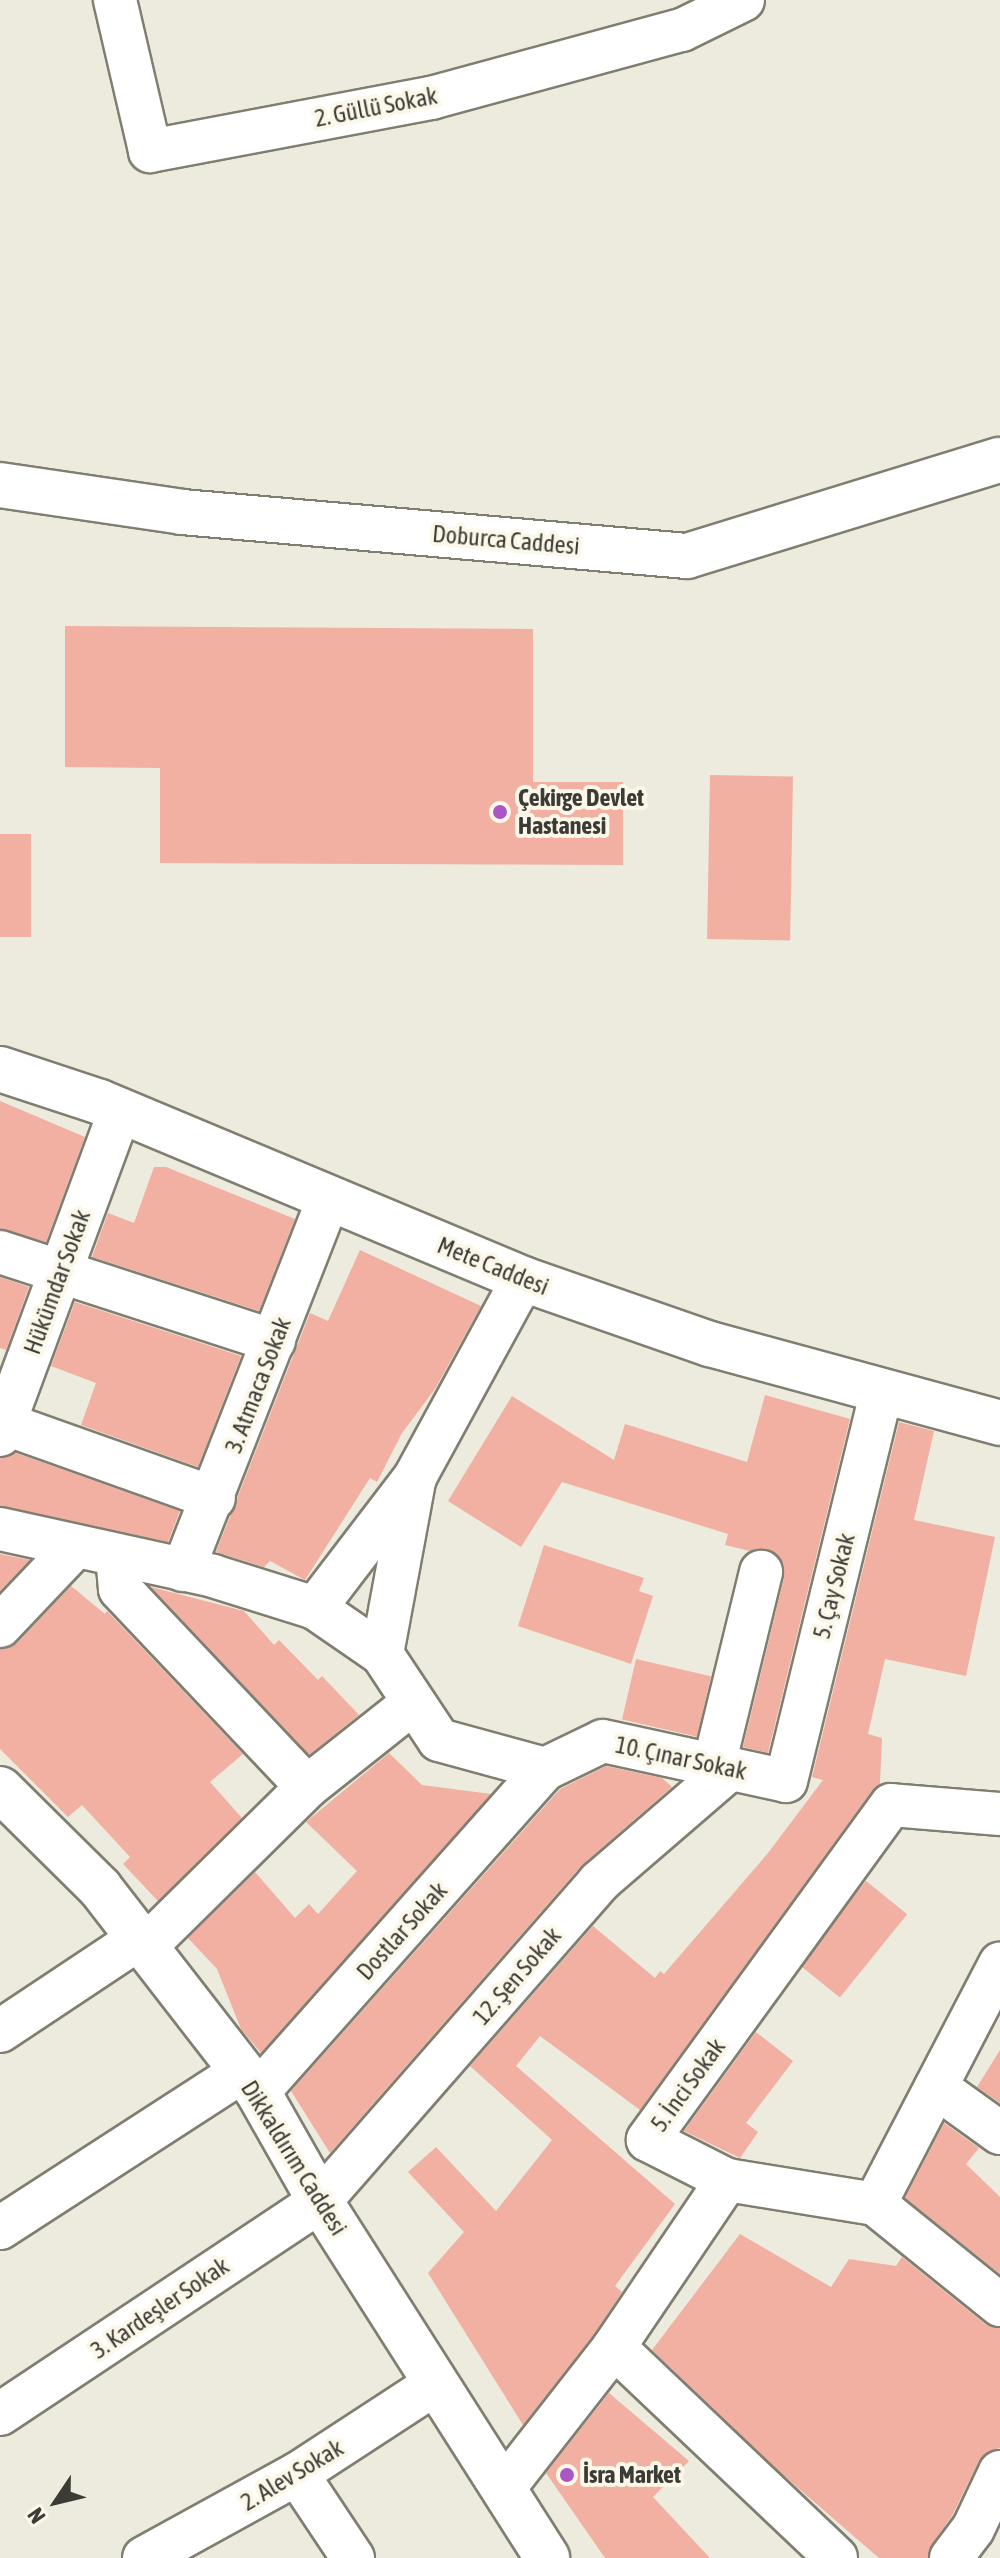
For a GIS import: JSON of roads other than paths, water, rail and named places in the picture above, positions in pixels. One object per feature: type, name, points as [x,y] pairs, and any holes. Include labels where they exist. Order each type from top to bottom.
[{"type":"main road","name":"Doburca Caddesi","points":[[0,485],[182,512],[687,556],[1000,460]]},
{"type":"main road","name":"Mete Caddesi","points":[[0,1069],[100,1102],[523,1279],[710,1344],[1000,1423]]},
{"type":"main road","name":"Dikkaldırım Caddesi","points":[[2,1796],[100,1888],[250,2082],[320,2201],[547,2558]]},
{"type":"street","name":"2. Güllü Sokak","points":[[115,0],[150,151],[431,98],[682,30],[743,0]]},
{"type":"street","name":"Hükümdar Sokak","points":[[1,1427],[113,1130]]},
{"type":"street","name":"3. Atmaca Sokak","points":[[183,1570],[214,1498],[329,1198]]},
{"type":"street","points":[[0,1252],[61,1269],[274,1341]]},
{"type":"street","points":[[315,1608],[415,1477],[523,1279]]},
{"type":"street","name":"5. Çay Sokak","points":[[786,1781],[882,1391]]},
{"type":"street","points":[[1,1427],[214,1498]]},
{"type":"street","points":[[382,1654],[415,1477]]},
{"type":"street","points":[[0,1529],[183,1570],[315,1608],[382,1654],[439,1740],[545,1769]]},
{"type":"street","points":[[0,1626],[76,1546]]},
{"type":"street","points":[[117,1555],[120,1589],[307,1787]]},
{"type":"street","points":[[722,1766],[761,1572]]},
{"type":"street","points":[[0,2031],[143,1942],[307,1787],[413,1703]]},
{"type":"street","name":"10. Çınar Sokak","points":[[545,1769],[603,1741],[786,1781]]},
{"type":"street","name":"12. Şen Sokak","points":[[320,2201],[599,1882],[722,1766]]},
{"type":"street","name":"Dostlar Sokak","points":[[0,2228],[250,2082],[545,1769]]},
{"type":"street","name":"5. İnci Sokak","points":[[727,2180],[648,2140],[891,1805],[1000,1814]]},
{"type":"street","points":[[875,2204],[1000,1964]]},
{"type":"street","points":[[936,2087],[1000,2133]]},
{"type":"street","points":[[504,2488],[614,2347],[727,2180],[875,2204],[1000,2305]]},
{"type":"street","name":"3. Kardeşler Sokak","points":[[0,2414],[320,2201]]},
{"type":"street","points":[[614,2347],[836,2558]]},
{"type":"street","name":"2. Alev Sokak","points":[[144,2558],[297,2474],[435,2384]]},
{"type":"street","points":[[975,2540],[1000,2472]]},
{"type":"street","points":[[297,2474],[353,2558]]},
{"type":"place","name":"Çekirge Devlet Hastanesi","points":[[500,812]]},
{"type":"place","name":"İsra Market","points":[[567,2475]]}]
